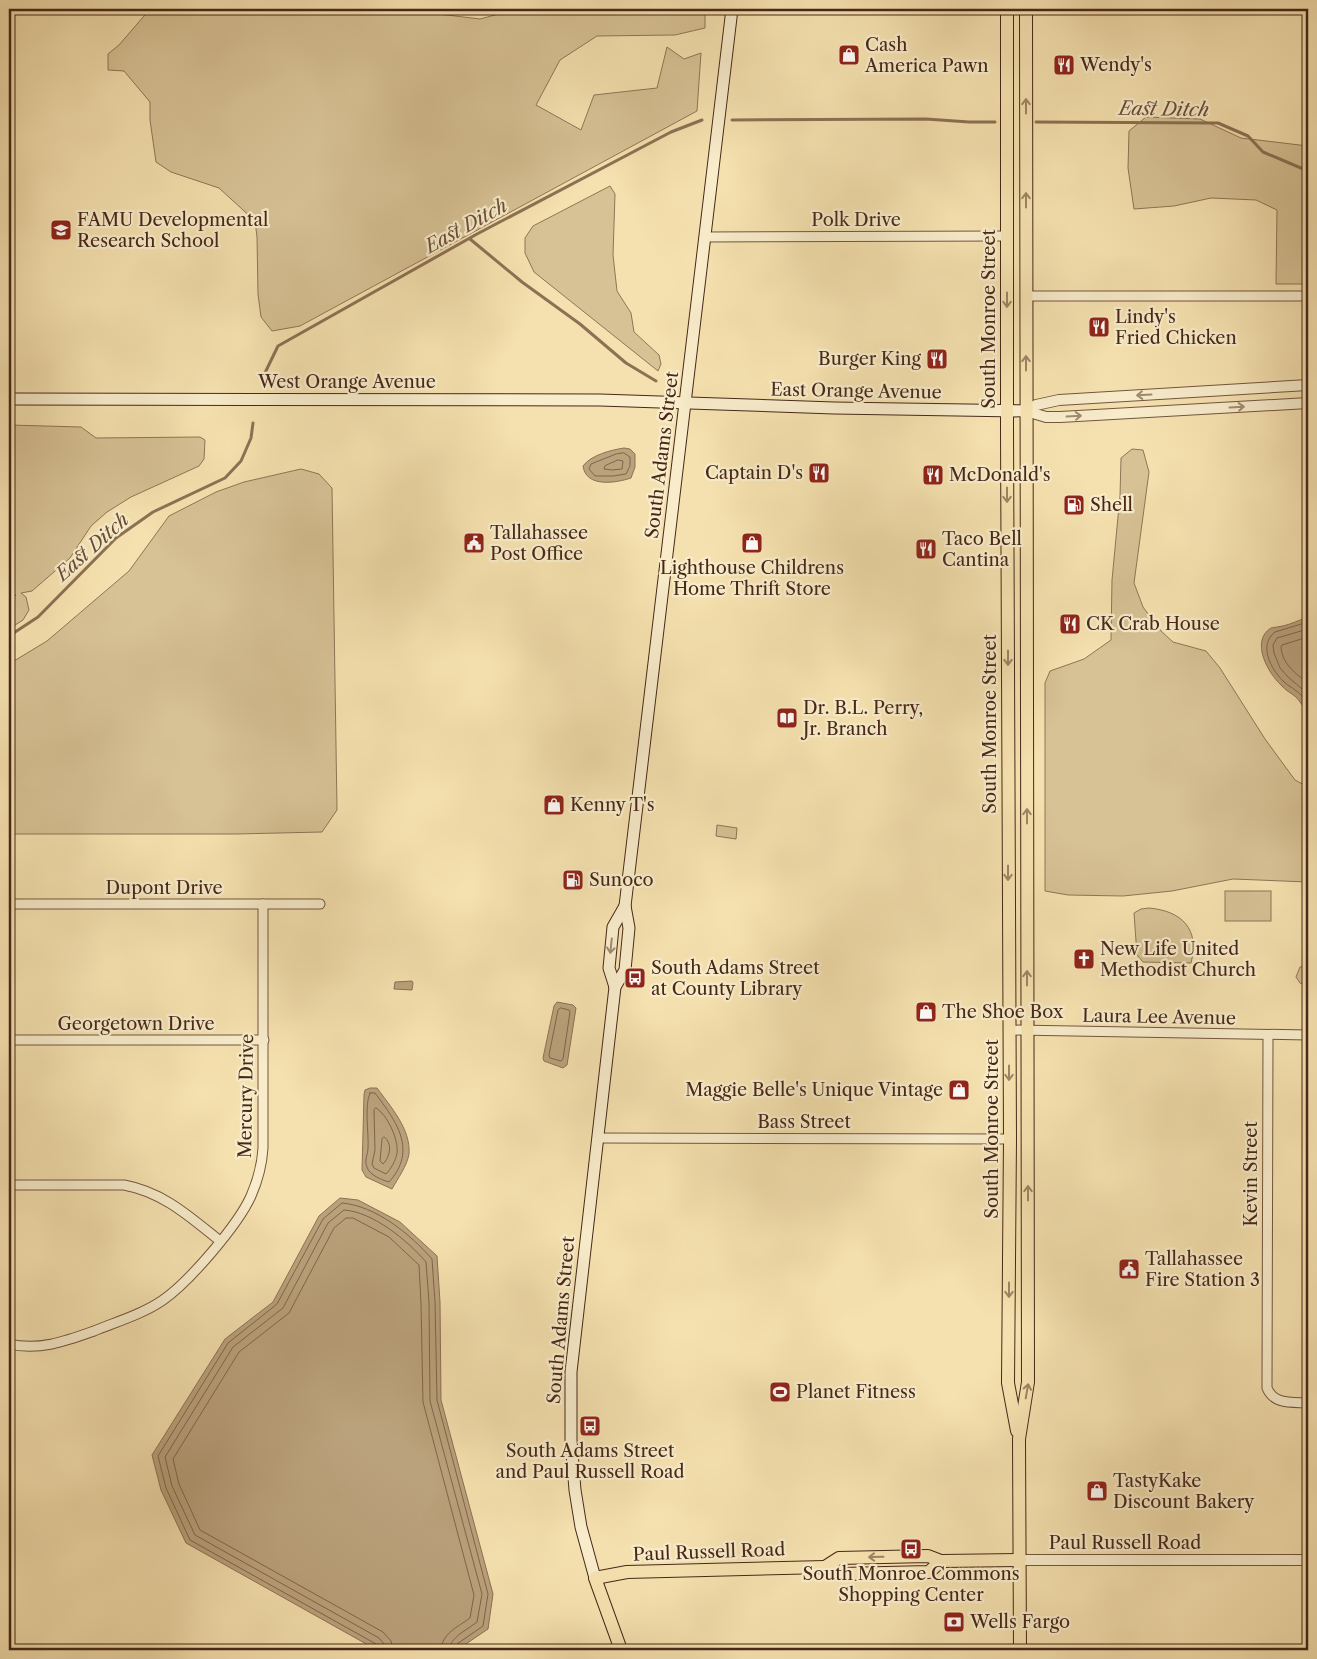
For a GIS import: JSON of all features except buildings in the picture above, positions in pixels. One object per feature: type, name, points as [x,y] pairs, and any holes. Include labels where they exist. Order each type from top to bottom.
[{"type":"main road","name":"South Adams Street","points":[[621,1650],[595,1578],[581,1527],[575,1490],[570,1440],[574,1336],[615,987],[624,970],[629,928],[625,906],[732,9]]},
{"type":"main road","points":[[1007,15],[1026,15]]},
{"type":"main road","name":"South Monroe Street","points":[[1007,15],[1009,1390],[1018,1438],[1020,1650]]},
{"type":"main road","name":"South Monroe Street","points":[[1018,1438],[1028,1382],[1026,15]]},
{"type":"main road","points":[[1007,217],[1014,227],[1026,233]]},
{"type":"main road","name":"West Orange Avenue","points":[[9,399],[476,399],[686,402]]},
{"type":"main road","name":"East Orange Avenue","points":[[686,402],[826,408],[1026,411]]},
{"type":"main road","points":[[1009,1223],[1028,1223]]},
{"type":"main road","points":[[1009,1334],[1018,1348],[1028,1352]]},
{"type":"main road","name":"Paul Russell Road","points":[[595,1578],[627,1572],[825,1567],[839,1558],[928,1556],[941,1561],[1020,1560]]},
{"type":"street","name":"Polk Drive","points":[[705,237],[1007,236]]},
{"type":"street","points":[[1026,296],[1308,296]]},
{"type":"street","name":"East Orange Avenue","points":[[1026,411],[1036,405],[1059,400],[1308,385]]},
{"type":"street","name":"East Orange Avenue","points":[[1026,411],[1046,417],[1060,417],[1308,402]]},
{"type":"street","name":"Dupont Drive","points":[[9,904],[320,904]]},
{"type":"street","name":"Mercury Drive","points":[[9,1344],[41,1346],[64,1342],[112,1324],[153,1305],[174,1291],[206,1258],[250,1198],[262,1164],[263,1148],[263,904]]},
{"type":"street","name":"Laura Lee Avenue","points":[[1009,1030],[1308,1035]]},
{"type":"street","name":"Kevin Street","points":[[1268,1035],[1267,1388],[1270,1395],[1276,1400],[1308,1403]]},
{"type":"street","name":"Georgetown Drive","points":[[9,1040],[264,1040]]},
{"type":"street","name":"Bass Street","points":[[598,1138],[1010,1139]]},
{"type":"street","points":[[9,1185],[124,1185],[134,1187],[154,1194],[175,1205],[220,1241]]},
{"type":"street","name":"Paul Russell Road","points":[[1020,1560],[1308,1560]]},
{"type":"shaded area","points":[[150,9],[397,9],[480,19],[517,9],[705,9],[705,28],[675,35],[597,36],[560,60],[536,105],[581,130],[594,95],[657,88],[667,47],[684,59],[701,53],[697,111],[300,326],[272,331],[261,317],[258,294],[255,221],[219,188],[171,172],[156,162],[150,120],[150,102],[124,71],[108,70],[108,54],[119,45]]},
{"type":"shaded area","points":[[1146,117],[1200,119],[1241,138],[1308,146],[1308,284],[1276,284],[1277,210],[1256,200],[1211,198],[1174,206],[1134,209],[1128,168],[1129,131]]},
{"type":"shaded area","points":[[610,186],[615,194],[613,255],[617,291],[631,313],[634,332],[659,355],[661,364],[658,371],[534,272],[525,253],[525,238],[533,226]]},
{"type":"shaded area","points":[[9,425],[81,427],[96,438],[200,437],[205,440],[204,459],[199,466],[131,497],[107,512],[91,526],[70,558],[32,591],[21,593],[26,597],[29,610],[23,620],[9,629],[9,602],[16,595],[9,596]]},
{"type":"shaded area","points":[[1132,449],[1143,450],[1149,472],[1134,583],[1143,607],[1161,631],[1173,642],[1206,651],[1220,668],[1265,739],[1295,780],[1308,787],[1308,882],[1233,879],[1172,891],[1123,896],[1068,895],[1045,891],[1045,683],[1050,671],[1084,659],[1111,640],[1112,580],[1120,496],[1121,458]]},
{"type":"shaded area","points":[[301,469],[319,474],[332,488],[337,810],[322,832],[9,834],[9,664],[47,641],[129,571],[169,516],[216,492],[244,482]]},
{"type":"shaded area","points":[[717,825],[737,828],[736,839],[716,836]]},
{"type":"shaded area","points":[[1225,891],[1271,891],[1271,921],[1225,921]]},
{"type":"shaded area","points":[[1149,908],[1171,913],[1186,924],[1193,940],[1191,963],[1143,962],[1137,955],[1134,913],[1141,909]]},
{"type":"shaded area","points":[[1308,965],[1307,986],[1300,983],[1296,977],[1300,967]]},
{"type":"water","points":[[624,448],[630,449],[635,454],[635,467],[631,478],[603,482],[590,478],[585,473],[583,466],[591,459],[607,452]]},
{"type":"water","points":[[1308,617],[1308,712],[1296,697],[1283,687],[1271,673],[1263,657],[1262,641],[1265,634],[1271,628]]},
{"type":"water","points":[[412,981],[412,990],[394,989],[395,982]]},
{"type":"water","points":[[557,1002],[573,1005],[576,1008],[567,1065],[563,1068],[544,1061],[543,1058],[554,1006]]},
{"type":"water","points":[[377,1088],[399,1118],[409,1145],[406,1163],[392,1189],[366,1177],[362,1170],[364,1095],[365,1090]]},
{"type":"water","points":[[340,1198],[358,1200],[400,1222],[437,1256],[440,1302],[441,1400],[493,1594],[488,1629],[457,1650],[377,1650],[186,1543],[161,1490],[152,1455],[225,1339],[273,1302],[319,1216]]},
{"type":"waterway","name":"East Ditch","points":[[732,120],[926,119],[995,122]]},
{"type":"waterway","name":"East Ditch","points":[[262,379],[278,346],[477,234],[671,132],[702,120]]},
{"type":"waterway","name":"East Ditch","points":[[1036,122],[1218,123],[1248,136],[1263,152],[1308,171]]},
{"type":"waterway","points":[[470,239],[522,282],[580,324],[626,363],[656,381]]},
{"type":"waterway","name":"East Ditch","points":[[9,636],[38,617],[116,538],[153,512],[225,478],[241,461],[251,438],[253,423]]},
{"type":"place","name":"Cash America Pawn","points":[[849,55]]},
{"type":"place","name":"Wendy's","points":[[1064,65]]},
{"type":"place","name":"FAMU Developmental Research School","points":[[61,230]]},
{"type":"place","name":"Lindy's Fried Chicken","points":[[1099,327]]},
{"type":"place","name":"Burger King","points":[[937,359]]},
{"type":"place","name":"Captain D's","points":[[819,473]]},
{"type":"place","name":"McDonald's","points":[[933,475]]},
{"type":"place","name":"Shell","points":[[1074,505]]},
{"type":"place","name":"Tallahassee Post Office","points":[[474,543]]},
{"type":"place","name":"Lighthouse Childrens Home Thrift Store","points":[[752,543]]},
{"type":"place","name":"Taco Bell Cantina","points":[[926,549]]},
{"type":"place","name":"CK Crab House","points":[[1070,624]]},
{"type":"place","name":"Dr. B.L. Perry, Jr. Branch","points":[[787,718]]},
{"type":"place","name":"Kenny T's","points":[[554,805]]},
{"type":"place","name":"Sunoco","points":[[573,880]]},
{"type":"place","name":"New Life United Methodist Church","points":[[1084,959]]},
{"type":"place","name":"South Adams Street at County Library","points":[[635,978]]},
{"type":"place","name":"The Shoe Box","points":[[926,1012]]},
{"type":"place","name":"Maggie Belle's Unique Vintage","points":[[959,1090]]},
{"type":"place","name":"Tallahassee Fire Station 3","points":[[1129,1269]]},
{"type":"place","name":"Planet Fitness","points":[[780,1392]]},
{"type":"place","name":"South Adams Street and Paul Russell Road","points":[[590,1426]]},
{"type":"place","name":"TastyKake Discount Bakery","points":[[1097,1491]]},
{"type":"place","name":"South Monroe Commons Shopping Center","points":[[911,1549]]},
{"type":"place","name":"Wells Fargo","points":[[954,1622]]}]
